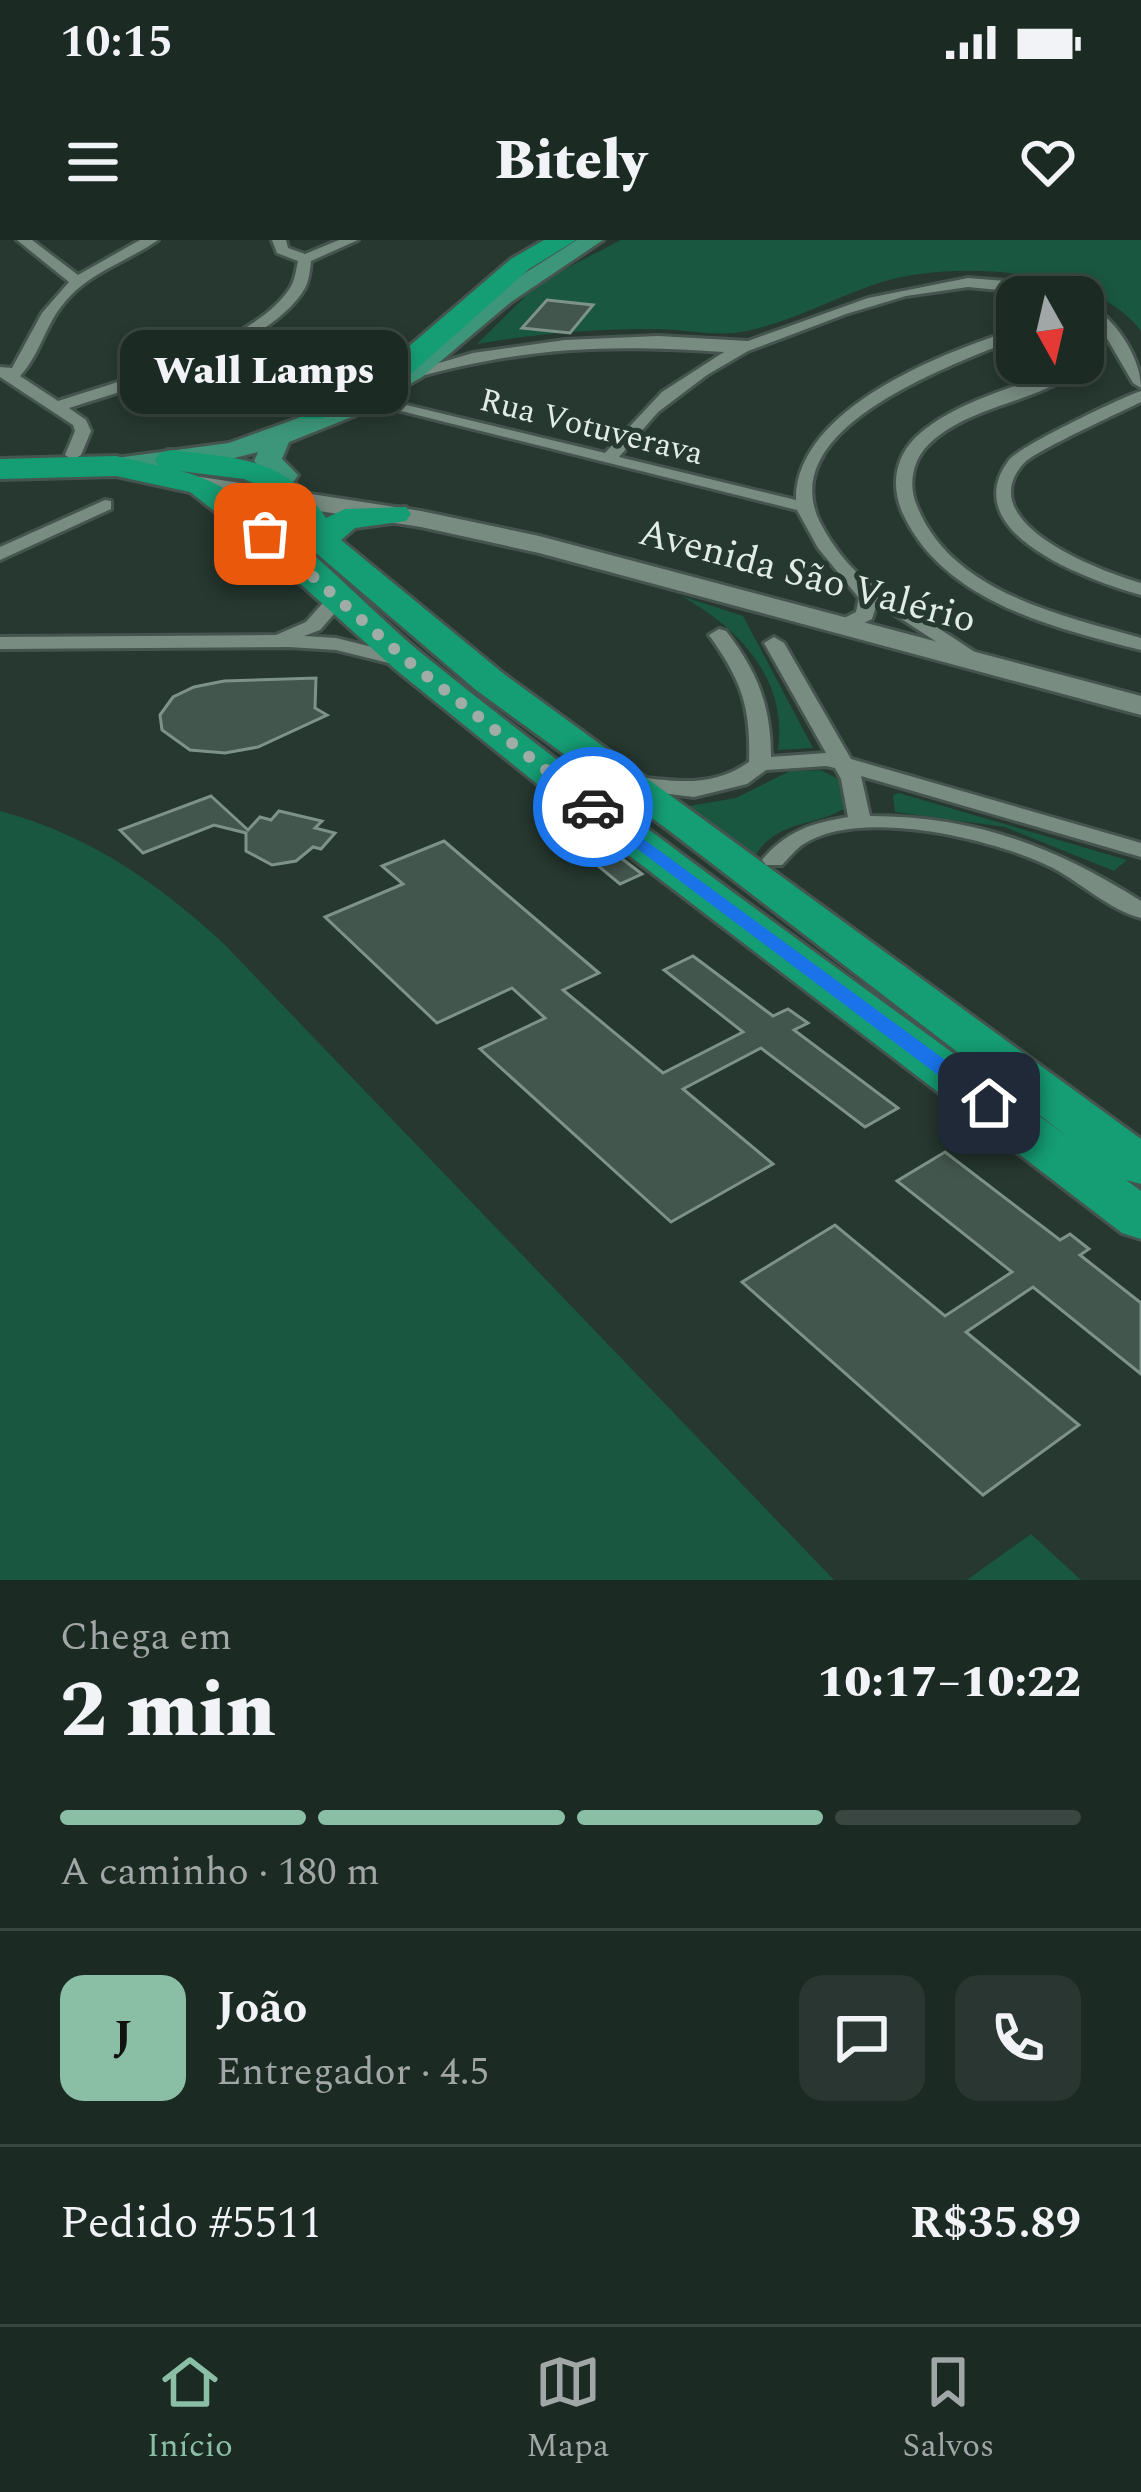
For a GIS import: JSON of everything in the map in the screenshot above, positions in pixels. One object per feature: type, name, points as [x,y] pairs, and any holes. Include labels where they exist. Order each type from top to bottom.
[{"type":"highway","points":[[311,413],[402,367],[520,264],[562,240]]},
{"type":"highway","points":[[520,264],[572,240]]},
{"type":"highway","points":[[0,456],[78,443],[124,461]]},
{"type":"highway","points":[[0,469],[124,461],[184,470],[258,467],[328,565]]},
{"type":"highway","points":[[184,470],[265,534],[328,565],[490,682],[638,802],[807,913],[1141,1166]]},
{"type":"highway","points":[[328,565],[345,519],[394,514]]},
{"type":"highway","points":[[265,534],[265,520],[285,519],[409,662],[1141,1219]]},
{"type":"highway","points":[[638,802],[707,891]]},
{"type":"main road","points":[[258,467],[269,422],[404,350],[494,271],[562,240]]},
{"type":"main road","points":[[124,461],[258,467],[268,461],[278,438],[413,373],[515,288],[592,240]]},
{"type":"main road","name":"Avenida São Valério","points":[[184,470],[258,467],[453,525],[852,622],[978,663],[1141,706]]},
{"type":"main road","name":"Avenida São Valério","points":[[258,467],[394,514],[453,525]]},
{"type":"street","points":[[24,240],[76,280]]},
{"type":"street","points":[[4,370],[26,367],[39,327],[76,280],[149,240]]},
{"type":"street","points":[[280,240],[282,250],[304,260],[350,240]]},
{"type":"street","points":[[53,408],[172,367],[253,329],[301,290],[307,275],[304,260]]},
{"type":"street","points":[[608,460],[652,404],[683,380],[742,348],[882,296],[934,283],[996,284]]},
{"type":"street","points":[[1104,323],[1141,383]]},
{"type":"street","points":[[413,373],[468,358],[605,341],[742,348]]},
{"type":"street","points":[[852,622],[870,604],[858,581],[818,536],[805,507],[808,465],[836,424],[859,408],[996,343]]},
{"type":"street","points":[[439,353],[468,358]]},
{"type":"street","points":[[4,370],[80,423],[78,443]]},
{"type":"street","points":[[1040,384],[930,434],[908,458],[904,495],[930,547],[977,583],[1049,616],[1141,644]]},
{"type":"street","points":[[1141,396],[1018,459],[1001,491],[1009,515],[1040,545],[1094,574],[1141,589]]},
{"type":"street","name":"Rua Votuverava","points":[[364,400],[805,507]]},
{"type":"street","points":[[1,554],[105,505]]},
{"type":"street","points":[[253,640],[306,631],[328,565]]},
{"type":"street","points":[[858,581],[978,663]]},
{"type":"street","points":[[852,622],[917,621]]},
{"type":"street","points":[[719,635],[747,671],[760,699],[760,764]]},
{"type":"street","points":[[0,644],[253,640],[336,644],[409,662]]},
{"type":"street","points":[[774,643],[857,790],[860,823]]},
{"type":"street","points":[[638,802],[739,778],[760,764],[812,758],[840,762],[1141,850]]},
{"type":"street","points":[[774,860],[791,839],[812,830],[860,823],[964,832],[1009,843],[1076,871],[1141,911]]},
{"type":"green space","points":[[621,240],[1141,240],[1141,331],[1104,301],[1104,276],[946,271],[882,282],[789,318],[734,333],[614,329],[477,344],[540,282]]},
{"type":"green space","points":[[681,596],[743,616],[813,748],[778,750],[775,700],[755,658],[722,624]]},
{"type":"green space","points":[[821,770],[846,783],[848,806],[786,829],[755,856],[689,806],[736,798],[790,771]]},
{"type":"green space","points":[[893,795],[1127,860],[1114,871],[1005,827],[895,812]]},
{"type":"green space","points":[[0,811],[63,833],[120,863],[224,944],[834,1580],[0,1580]]},
{"type":"green space","points":[[1031,1534],[1081,1580],[967,1580]]},
{"type":"building","points":[[547,300],[593,305],[570,333],[522,328]]},
{"type":"building","points":[[316,678],[315,708],[327,715],[258,747],[225,753],[190,750],[162,730],[160,715],[173,697],[194,687],[224,681]]},
{"type":"building","points":[[211,796],[248,830],[260,817],[271,820],[279,811],[322,821],[315,828],[335,833],[321,849],[313,847],[296,861],[272,865],[246,851],[246,833],[214,825],[143,853],[120,830]]},
{"type":"building","points":[[444,841],[599,973],[563,990],[663,1073],[743,1032],[664,970],[693,956],[773,1016],[788,1009],[808,1023],[794,1030],[898,1108],[865,1127],[761,1048],[683,1089],[773,1164],[671,1222],[480,1049],[545,1018],[512,988],[437,1023],[325,917],[403,884],[382,866]]},
{"type":"building","points":[[600,842],[642,874],[620,884],[580,851]]},
{"type":"building","points":[[945,1152],[1060,1240],[1070,1234],[1089,1249],[1080,1255],[1141,1303],[1141,1374],[1033,1287],[966,1332],[1079,1425],[983,1495],[742,1282],[835,1225],[945,1316],[1012,1272],[897,1181]]},
{"type":"tunnel","points":[[161,460],[186,469]]},
{"type":"tunnel","points":[[177,466],[186,469]]},
{"type":"tunnel","points":[[186,469],[222,481],[312,558]]},
{"type":"way so far","points":[[265,534],[335,601],[593,807]]},
{"type":"place","name":"Wall Lamps","points":[[265,534]]},
{"type":"route","points":[[593,807],[989,1103]]}]
